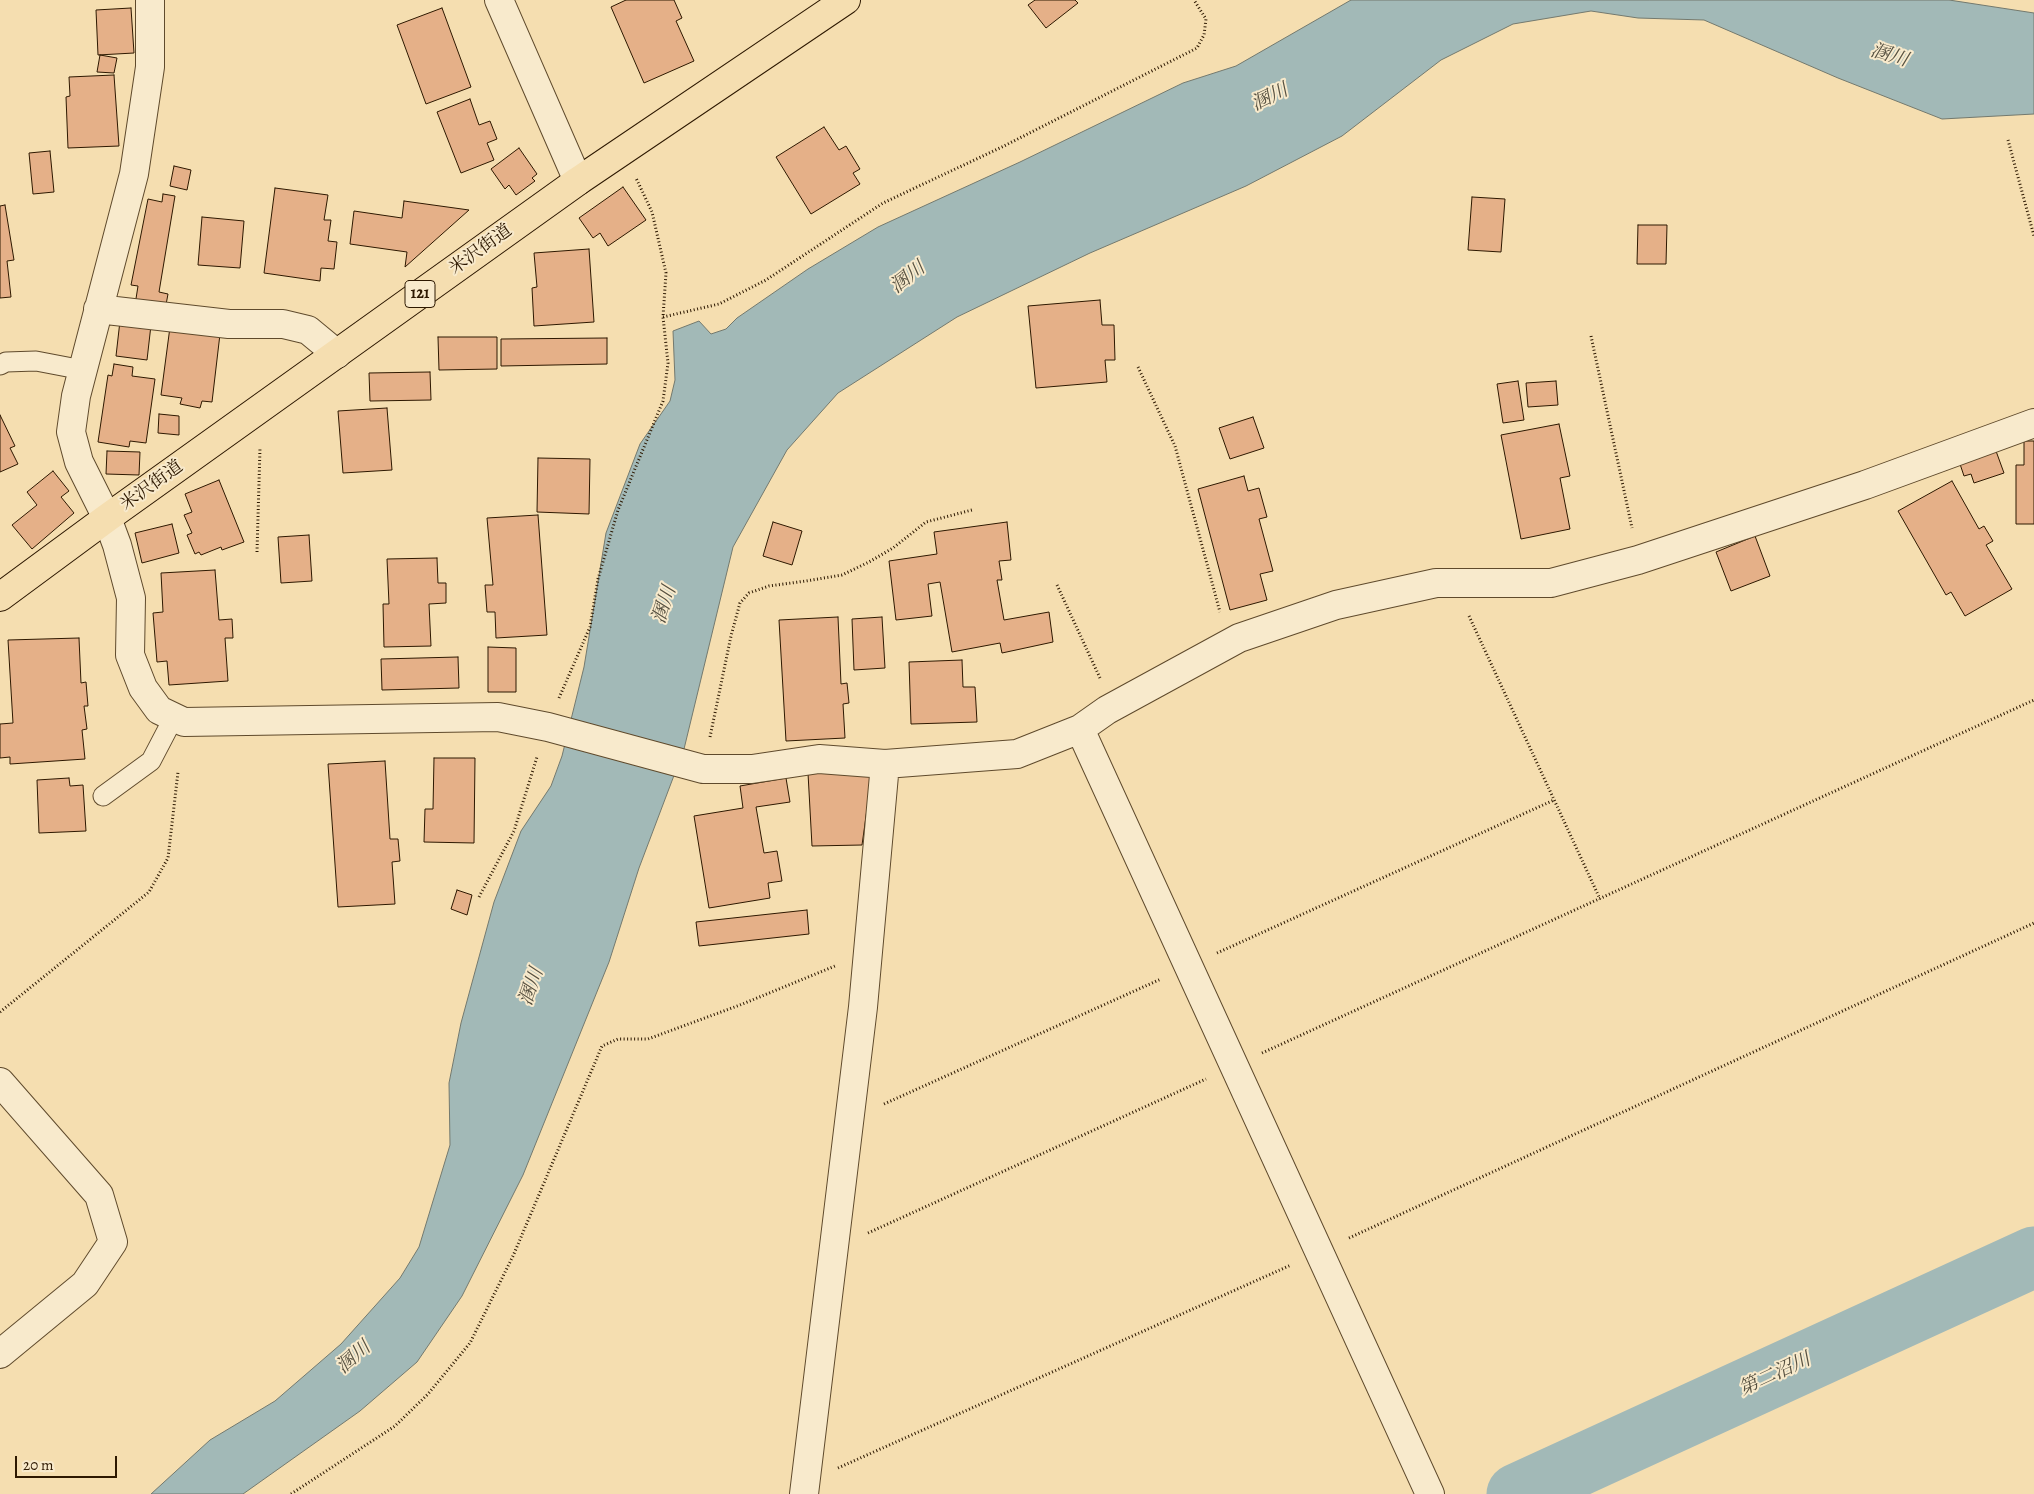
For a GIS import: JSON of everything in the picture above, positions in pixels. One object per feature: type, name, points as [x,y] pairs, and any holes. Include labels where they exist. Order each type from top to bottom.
[{"type":"highway","name":"米沢街道","points":[[0,597],[107,518],[578,181],[846,0]]},
{"type":"street","points":[[150,0],[150,67],[134,174],[76,396],[71,432],[79,462],[107,518],[117,545],[131,598],[130,655],[143,688],[159,710],[184,722],[498,717],[553,729],[704,769],[752,769],[819,759],[885,764],[1017,754],[1080,728],[1113,707],[1239,638],[1336,605],[1436,583],[1551,583],[1638,560],[1865,485],[2034,423]]},
{"type":"street","points":[[499,0],[578,181]]},
{"type":"street","points":[[98,309],[229,324],[283,324],[308,330],[336,354]]},
{"type":"street","points":[[1080,728],[1430,1494]]},
{"type":"street","points":[[805,1489],[868,953],[885,764]]},
{"type":"street","points":[[0,1082],[98,1195],[113,1242],[85,1284],[0,1354]]},
{"type":"lane","points":[[0,365],[6,362],[36,362],[83,370]]},
{"type":"lane","points":[[103,796],[150,760],[174,717]]},
{"type":"path","points":[[663,318],[720,304],[766,280],[883,204],[1002,147],[1197,48],[1204,35],[1206,19],[1194,0]]},
{"type":"path","points":[[2008,140],[2034,236]]},
{"type":"path","points":[[479,897],[514,831],[553,729],[590,627],[598,579],[618,510],[663,401],[668,362],[663,318],[666,273],[652,212],[624,150]]},
{"type":"path","points":[[1591,336],[1638,560]]},
{"type":"path","points":[[1138,367],[1175,446],[1229,644]]},
{"type":"path","points":[[257,552],[261,408]]},
{"type":"path","points":[[704,769],[731,636],[740,603],[748,593],[769,586],[806,582],[842,574],[869,562],[893,548],[926,522],[972,510]]},
{"type":"path","points":[[1460,583],[1468,613],[1600,899]]},
{"type":"path","points":[[1057,585],[1113,707]]},
{"type":"path","points":[[834,1248],[2034,700]]},
{"type":"path","points":[[0,1012],[150,892],[168,858],[178,770]]},
{"type":"path","points":[[805,1489],[2034,923]]},
{"type":"path","points":[[291,1494],[395,1426],[428,1394],[470,1342],[513,1256],[602,1046],[618,1039],[648,1039],[740,1005],[868,953]]},
{"type":"water","name":"溷川","points":[[1351,0],[1949,0],[2034,13],[2034,114],[1942,119],[1838,78],[1704,20],[1638,18],[1591,11],[1513,24],[1441,60],[1342,136],[1246,186],[1090,253],[957,317],[838,393],[787,450],[733,547],[684,749],[639,868],[609,962],[523,1175],[462,1296],[417,1362],[360,1411],[243,1494],[151,1494],[210,1440],[275,1401],[341,1344],[400,1278],[419,1247],[450,1145],[449,1083],[461,1023],[494,902],[521,831],[551,786],[562,756],[584,667],[606,533],[640,444],[670,401],[675,380],[673,331],[699,321],[711,334],[726,329],[737,318],[808,269],[878,227],[1020,162],[1183,83],[1236,66]]},
{"type":"building","points":[[626,0],[674,0],[682,18],[676,21],[694,61],[644,83],[611,7]]},
{"type":"building","points":[[1035,0],[1075,0],[1078,3],[1046,28],[1028,5]]},
{"type":"building","points":[[131,8],[134,53],[98,55],[96,10]]},
{"type":"building","points":[[442,8],[471,87],[426,104],[397,25]]},
{"type":"building","points":[[100,55],[117,58],[114,73],[97,72]]},
{"type":"building","points":[[114,75],[119,146],[68,148],[66,97],[70,96],[69,77]]},
{"type":"building","points":[[470,99],[479,125],[490,121],[497,139],[487,143],[494,160],[461,173],[437,112]]},
{"type":"building","points":[[824,127],[839,150],[846,146],[860,169],[853,173],[860,184],[811,214],[776,157]]},
{"type":"building","points":[[519,148],[537,174],[532,178],[535,181],[516,195],[509,185],[505,189],[491,169]]},
{"type":"building","points":[[50,151],[54,192],[33,194],[29,153]]},
{"type":"building","points":[[174,166],[191,170],[187,190],[170,186]]},
{"type":"building","points":[[623,187],[646,220],[608,246],[600,233],[593,238],[579,218]]},
{"type":"building","points":[[275,188],[328,195],[324,220],[331,220],[328,241],[337,242],[334,269],[321,268],[320,281],[264,273]]},
{"type":"building","points":[[163,194],[175,196],[159,292],[168,294],[165,310],[135,305],[138,286],[131,285],[148,199],[162,202]]},
{"type":"building","points":[[1472,197],[1505,199],[1501,252],[1468,250]]},
{"type":"building","points":[[404,201],[469,210],[405,267],[407,252],[350,244],[354,211],[402,218]]},
{"type":"building","points":[[5,205],[14,260],[7,261],[11,297],[0,298],[0,206]]},
{"type":"building","points":[[202,217],[244,221],[240,268],[198,265]]},
{"type":"building","points":[[1638,225],[1667,225],[1666,264],[1637,264]]},
{"type":"building","points":[[589,249],[594,322],[534,326],[532,288],[537,287],[534,253]]},
{"type":"building","points":[[1100,300],[1102,325],[1114,325],[1115,360],[1105,360],[1107,382],[1036,388],[1028,306]]},
{"type":"building","points":[[120,321],[151,325],[147,360],[116,356]]},
{"type":"building","points":[[170,327],[220,334],[212,402],[202,401],[200,408],[180,404],[182,398],[161,395]]},
{"type":"building","points":[[438,337],[497,337],[497,369],[439,370]]},
{"type":"building","points":[[607,338],[607,364],[501,366],[501,339]]},
{"type":"building","points":[[114,364],[133,367],[132,376],[155,379],[146,443],[130,441],[129,447],[98,442],[108,375],[112,376]]},
{"type":"building","points":[[430,372],[431,400],[370,401],[369,373]]},
{"type":"building","points":[[1518,381],[1524,420],[1503,423],[1497,384]]},
{"type":"building","points":[[1556,381],[1558,405],[1528,407],[1526,383]]},
{"type":"building","points":[[387,408],[392,470],[343,473],[338,411]]},
{"type":"building","points":[[159,414],[179,416],[179,435],[158,433]]},
{"type":"building","points":[[0,415],[15,446],[10,448],[18,464],[0,472]]},
{"type":"building","points":[[1253,417],[1264,448],[1230,459],[1219,428]]},
{"type":"building","points":[[1559,424],[1570,476],[1560,478],[1570,529],[1521,539],[1501,435]]},
{"type":"building","points":[[2024,441],[2034,441],[2034,524],[2016,524],[2016,465],[2024,465]]},
{"type":"building","points":[[107,451],[140,452],[139,475],[106,474]]},
{"type":"building","points":[[1996,451],[2004,473],[1974,483],[1971,474],[1964,476],[1960,464]]},
{"type":"building","points":[[538,458],[590,459],[589,514],[537,512]]},
{"type":"building","points":[[53,471],[69,491],[61,497],[74,513],[32,549],[12,525],[37,505],[27,492]]},
{"type":"building","points":[[1244,476],[1248,491],[1259,488],[1267,517],[1259,519],[1273,571],[1260,574],[1267,600],[1230,610],[1198,489]]},
{"type":"building","points":[[219,480],[244,542],[222,550],[221,547],[201,555],[199,552],[195,554],[187,535],[192,533],[184,515],[192,512],[185,494]]},
{"type":"building","points":[[1952,481],[1979,529],[1984,526],[1993,541],[1986,545],[2012,589],[1965,616],[1951,592],[1946,595],[1898,511]]},
{"type":"building","points":[[538,515],[547,635],[496,638],[495,612],[487,612],[485,585],[493,585],[487,518]]},
{"type":"building","points":[[773,522],[802,531],[792,565],[763,556]]},
{"type":"building","points":[[1007,522],[1011,560],[999,561],[1002,580],[997,580],[1004,620],[1049,612],[1053,642],[1002,653],[1000,643],[952,652],[940,582],[928,584],[932,616],[896,620],[889,561],[937,554],[934,532]]},
{"type":"building","points":[[172,524],[179,553],[142,563],[135,533]]},
{"type":"building","points":[[309,535],[312,581],[281,583],[278,537]]},
{"type":"building","points":[[1755,536],[1770,576],[1731,591],[1716,552]]},
{"type":"building","points":[[437,558],[438,583],[446,583],[446,603],[429,604],[431,646],[384,647],[383,604],[389,604],[387,559]]},
{"type":"building","points":[[215,570],[219,620],[232,619],[233,638],[225,638],[228,681],[169,685],[167,661],[157,662],[153,613],[163,612],[161,573]]},
{"type":"building","points":[[838,617],[841,684],[847,683],[849,703],[843,704],[845,738],[786,741],[779,620]]},
{"type":"building","points":[[882,617],[885,668],[854,670],[852,619]]},
{"type":"building","points":[[79,638],[81,683],[86,682],[88,706],[84,706],[87,729],[82,730],[85,759],[10,764],[10,757],[0,758],[0,724],[13,723],[8,640]]},
{"type":"building","points":[[488,647],[516,648],[516,692],[488,692]]},
{"type":"building","points":[[458,657],[459,688],[382,690],[381,659]]},
{"type":"building","points":[[962,660],[963,687],[975,687],[977,722],[911,724],[909,662]]},
{"type":"building","points":[[434,758],[475,758],[474,843],[424,842],[425,809],[433,809]]},
{"type":"building","points":[[385,761],[390,839],[398,839],[400,861],[392,862],[395,904],[338,907],[328,764]]},
{"type":"building","points":[[808,773],[872,774],[862,845],[812,846]]},
{"type":"building","points":[[69,778],[70,786],[83,785],[86,831],[39,833],[37,780]]},
{"type":"building","points":[[786,778],[790,802],[756,807],[764,853],[777,851],[782,881],[768,883],[770,898],[709,908],[694,816],[743,808],[740,786]]},
{"type":"building","points":[[457,890],[472,895],[467,915],[451,909]]},
{"type":"building","points":[[807,910],[809,934],[699,946],[696,922]]},
{"type":"waterway","name":"第二沼川","points":[[1517,1494],[2034,1257]]}]
